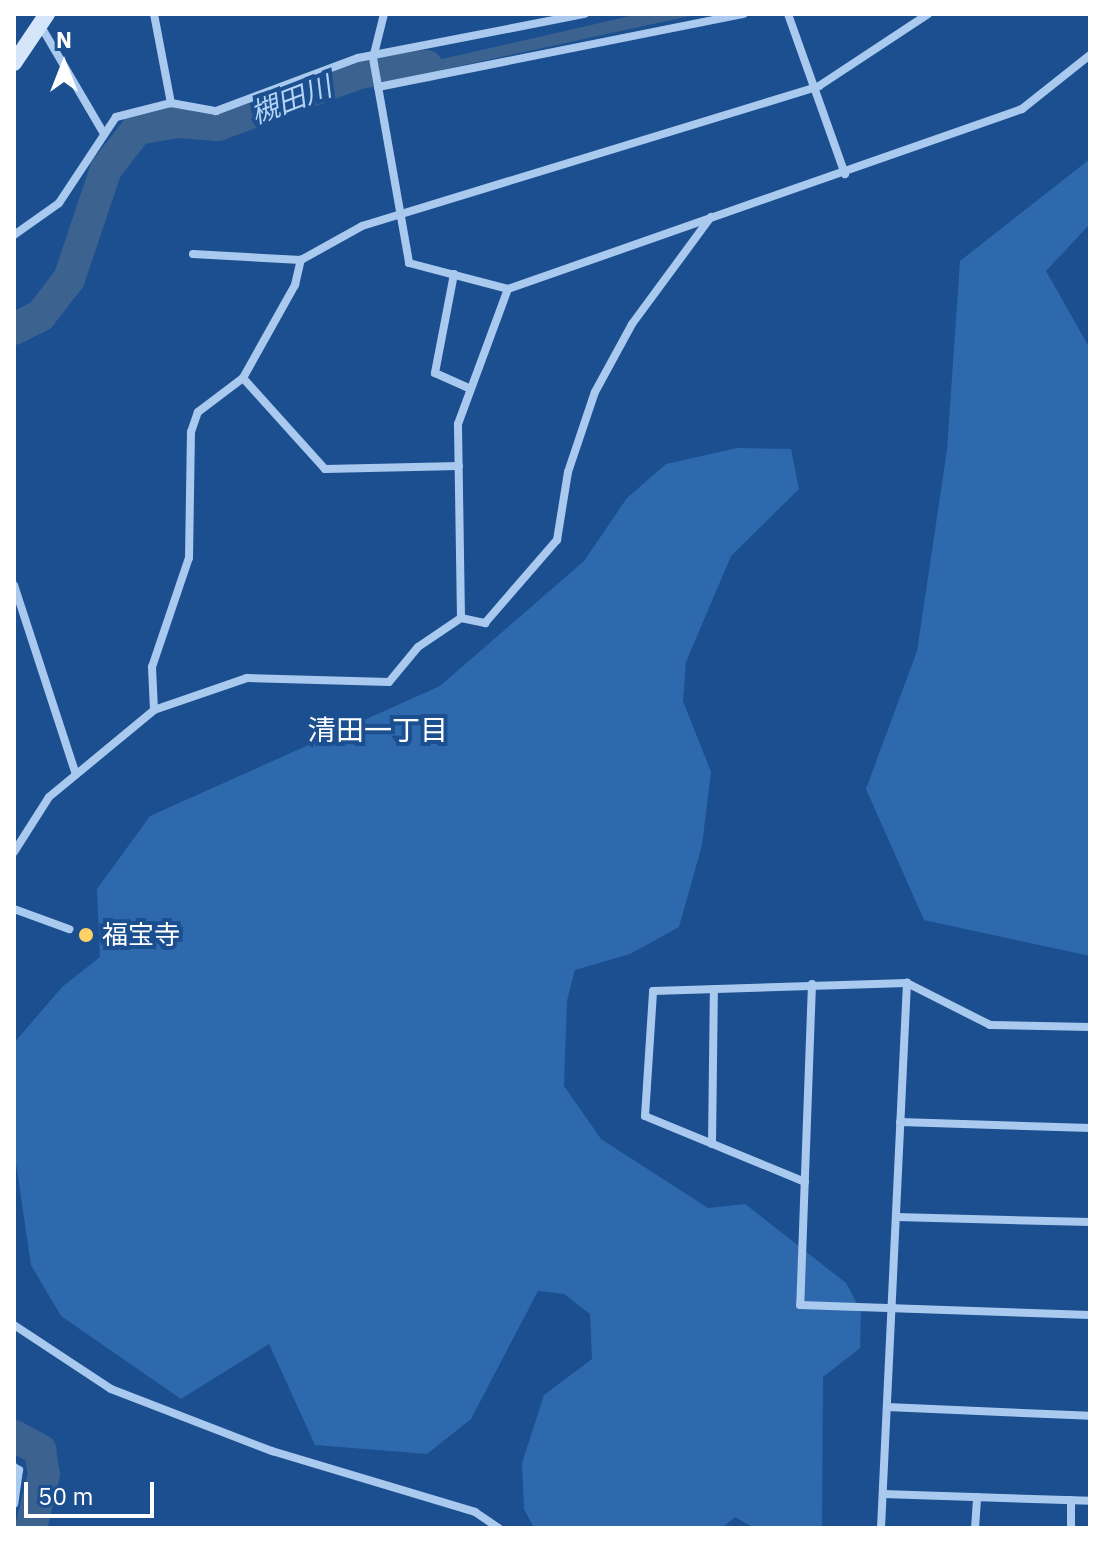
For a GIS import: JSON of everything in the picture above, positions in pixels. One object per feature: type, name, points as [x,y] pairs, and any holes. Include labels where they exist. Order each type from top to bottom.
[{"type":"street","points":[[154,14],[171,103]]},
{"type":"street","points":[[384,14],[373,58],[409,263],[508,289],[711,217],[845,174],[1022,109],[1090,56]]},
{"type":"street","points":[[14,235],[59,203],[103,132],[116,117],[171,103],[216,111],[373,58],[585,14]]},
{"type":"street","points":[[377,84],[744,14]]},
{"type":"street","points":[[788,14],[819,86],[845,174]]},
{"type":"street","points":[[193,254],[301,260],[340,235],[819,86],[928,14]]},
{"type":"street","points":[[44,16],[103,132]]},
{"type":"street","points":[[14,63],[44,16]]},
{"type":"street","points":[[14,852],[49,797],[75,772],[154,710],[247,678],[389,682],[418,647],[461,618],[485,623],[557,540],[568,472],[595,392],[632,324],[711,217]]},
{"type":"street","points":[[154,710],[152,667],[189,558],[191,432],[198,412],[243,378],[281,314],[301,260]]},
{"type":"street","points":[[454,274],[436,343],[435,373],[467,387]]},
{"type":"street","points":[[461,618],[458,424],[467,387],[508,289]]},
{"type":"street","points":[[243,378],[325,469],[459,466]]},
{"type":"street","points":[[14,585],[75,772]]},
{"type":"street","points":[[14,909],[69,929]]},
{"type":"street","points":[[881,1528],[907,983]]},
{"type":"street","points":[[805,1182],[645,1116],[653,991],[907,983],[990,1025],[1090,1027]]},
{"type":"street","points":[[812,984],[800,1305],[1090,1315]]},
{"type":"street","points":[[712,1144],[714,989]]},
{"type":"street","points":[[900,1122],[1090,1128]]},
{"type":"street","points":[[896,1217],[1090,1222]]},
{"type":"street","points":[[14,1325],[125,1395],[272,1451],[475,1512],[499,1528]]},
{"type":"street","points":[[887,1407],[1090,1416]]},
{"type":"street","points":[[14,1467],[19,1470],[14,1504]]},
{"type":"street","points":[[883,1494],[1090,1501]]},
{"type":"street","points":[[975,1528],[977,1497]]},
{"type":"street","points":[[1071,1500],[1071,1528]]},
{"type":"shaded area","points":[[639,14],[699,14],[409,77],[385,72]]},
{"type":"shaded area","points":[[1090,159],[1090,224],[1046,271],[1090,349],[1090,956],[924,920],[866,789],[917,651],[947,450],[960,261]]},
{"type":"shaded area","points":[[737,448],[791,449],[799,489],[731,556],[686,662],[683,701],[711,772],[702,845],[679,927],[630,954],[575,970],[567,1001],[564,1086],[601,1139],[708,1208],[745,1204],[846,1283],[861,1311],[860,1348],[823,1377],[822,1528],[754,1528],[735,1517],[722,1528],[534,1528],[524,1509],[522,1463],[544,1395],[592,1359],[590,1314],[564,1294],[538,1291],[471,1419],[427,1454],[315,1445],[269,1344],[181,1399],[61,1316],[31,1265],[14,1150],[14,1043],[62,987],[100,957],[97,889],[150,816],[440,686],[584,561],[627,498],[666,464]]},
{"type":"waterway","name":"槻田川","points":[[14,329],[41,315],[69,279],[106,169],[137,129],[178,122],[218,125],[362,72],[427,66]]},
{"type":"waterway","name":"槻田川","points":[[14,1436],[40,1450],[44,1474],[31,1528]]},
{"type":"place","name":"福宝寺","points":[[86,935]]},
{"type":"district","name":"清田一丁目","points":[[378,730]]}]
